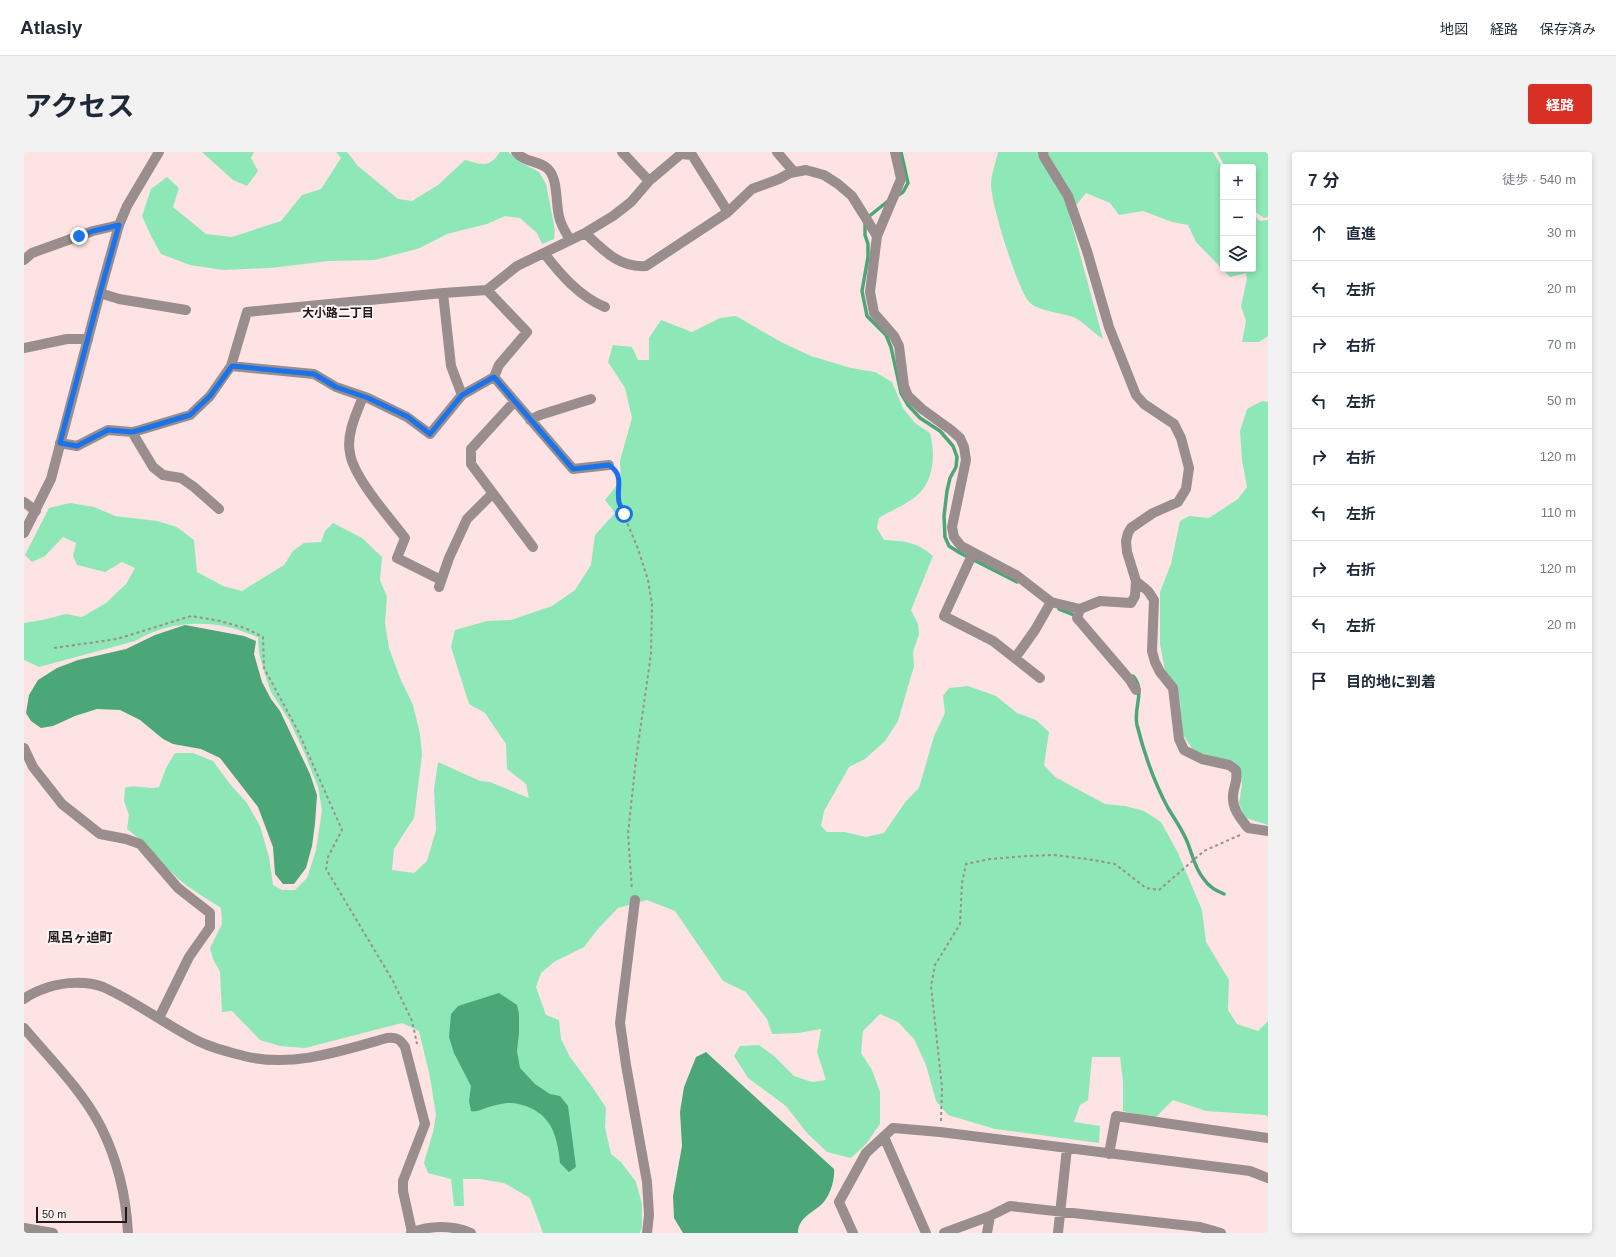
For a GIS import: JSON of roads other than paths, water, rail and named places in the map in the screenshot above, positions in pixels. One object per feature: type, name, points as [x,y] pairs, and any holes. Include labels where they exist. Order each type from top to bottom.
[{"type":"street","points":[[24,533],[36,511],[50,479],[119,225],[127,206],[159,152]]},
{"type":"street","points":[[516,152],[518,156],[541,164],[549,170],[553,178],[560,220],[570,240]]},
{"type":"street","points":[[622,152],[649,181]]},
{"type":"street","points":[[777,152],[794,172]]},
{"type":"street","points":[[895,152],[901,180],[878,236],[870,292],[874,313],[894,336],[898,346],[904,386],[908,396],[922,409],[960,438],[964,447],[966,460],[952,527],[954,537],[961,546],[1016,575],[1051,602],[1080,609],[1100,601],[1131,603],[1135,596],[1136,581],[1127,552],[1126,541],[1128,533],[1131,528],[1153,513],[1178,502],[1186,490],[1189,468],[1181,438],[1174,424],[1144,404],[1136,395],[1109,327],[1087,251],[1068,196],[1044,157],[1043,152]]},
{"type":"street","points":[[60,443],[77,446],[108,430],[132,432],[190,415],[210,396],[232,366],[247,312],[487,290],[517,266],[585,233],[613,216],[631,202],[649,181],[681,154],[692,155],[728,212]]},
{"type":"street","points":[[585,233],[618,261],[634,267],[646,266],[728,212],[752,189],[794,172],[806,170],[824,175],[852,196],[878,236]]},
{"type":"street","points":[[24,260],[32,253],[93,231],[119,225]]},
{"type":"street","points":[[544,253],[554,266],[580,292],[593,302],[605,307]]},
{"type":"street","points":[[232,366],[314,374],[336,387],[408,417],[430,434],[462,395],[494,377],[499,365],[527,332],[487,290]]},
{"type":"street","points":[[100,293],[119,299],[186,310]]},
{"type":"street","points":[[443,293],[451,366],[462,395]]},
{"type":"street","points":[[24,348],[67,339],[88,339]]},
{"type":"street","points":[[494,377],[573,469],[609,465]]},
{"type":"street","points":[[363,397],[351,426],[349,453],[357,474],[405,538],[397,558],[440,584],[449,558],[467,519],[492,494]]},
{"type":"street","points":[[530,420],[540,415],[591,399]]},
{"type":"street","points":[[514,402],[471,449],[470,464],[533,547]]},
{"type":"street","points":[[132,432],[153,467],[163,475],[181,478],[194,487],[219,509]]},
{"type":"street","points":[[24,502],[36,511]]},
{"type":"street","points":[[973,553],[944,616],[993,641],[1040,678]]},
{"type":"street","points":[[1136,581],[1148,591],[1154,600],[1152,651],[1160,672],[1172,688],[1179,739],[1184,750],[1202,759],[1229,765],[1236,770],[1237,780],[1233,795],[1235,811],[1248,828],[1268,831]]},
{"type":"street","points":[[1015,658],[1035,630],[1051,602]]},
{"type":"street","points":[[1080,609],[1077,618],[1130,680],[1136,690]]},
{"type":"street","points":[[24,748],[34,767],[62,804],[100,834],[126,838],[140,844],[178,888],[210,913],[210,927],[189,958],[159,1018]]},
{"type":"street","points":[[635,900],[620,1023],[646,1182],[649,1215],[647,1233]]},
{"type":"street","points":[[24,998],[40,990],[69,983],[102,987],[198,1041],[245,1056],[265,1059],[294,1059],[321,1056],[387,1038],[394,1037],[401,1040],[405,1047],[425,1124],[403,1181],[403,1191],[412,1233],[425,1228],[437,1227],[453,1228],[471,1233]]},
{"type":"street","points":[[24,1028],[82,1098],[101,1126],[121,1178],[127,1207],[128,1233]]},
{"type":"street","points":[[1109,1154],[1116,1116],[1268,1138]]},
{"type":"street","points":[[852,1233],[839,1202],[866,1153],[893,1128],[940,1132],[1250,1171],[1268,1178]]},
{"type":"street","points":[[884,1137],[926,1233]]},
{"type":"street","points":[[1058,1233],[1067,1148]]},
{"type":"street","points":[[944,1233],[990,1216],[1010,1206],[1200,1227],[1221,1233]]},
{"type":"street","points":[[987,1233],[990,1216]]},
{"type":"street","points":[[24,1228],[52,1233]]},
{"type":"waterway","points":[[897,196],[903,192],[908,183],[901,152]]},
{"type":"waterway","points":[[867,218],[888,201]]},
{"type":"waterway","points":[[865,223],[868,257],[862,291],[867,316],[886,335],[891,347],[901,393],[908,405],[920,418],[940,431],[953,446],[957,457],[956,467],[950,478],[947,491],[944,516],[945,537],[949,546],[960,553],[1017,582]]},
{"type":"waterway","points":[[1059,609],[1077,616]]},
{"type":"waterway","points":[[1133,676],[1139,687],[1136,718],[1137,725],[1146,757],[1154,778],[1168,808],[1186,839],[1200,874],[1210,886],[1224,894]]},
{"type":"district","name":"大小路二丁目","points":[[338,313]]},
{"type":"district","name":"風呂ヶ迫町","points":[[80,937]]}]
